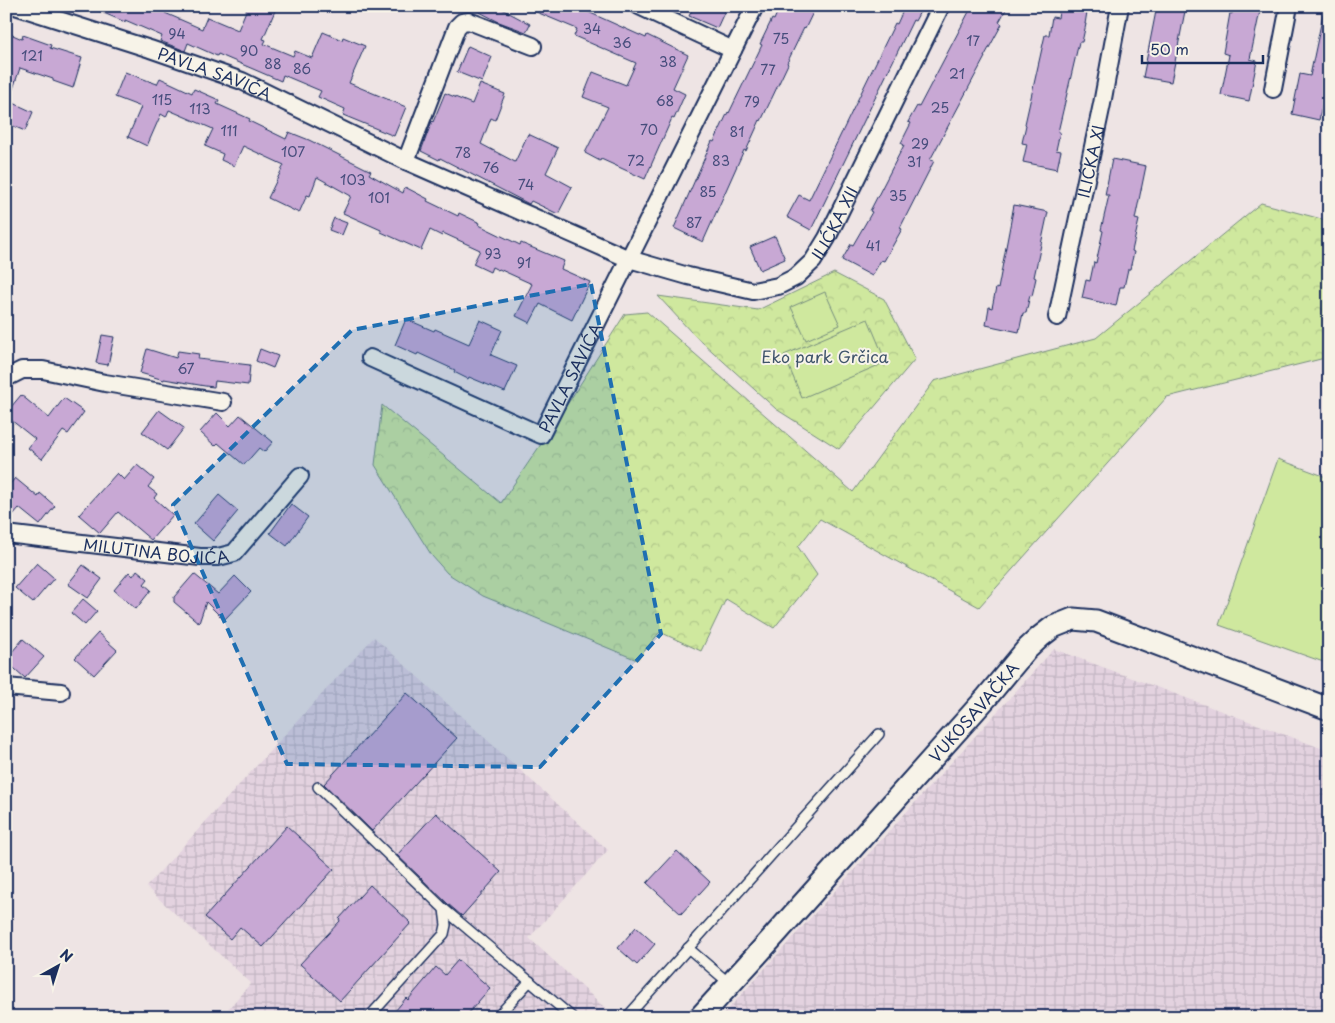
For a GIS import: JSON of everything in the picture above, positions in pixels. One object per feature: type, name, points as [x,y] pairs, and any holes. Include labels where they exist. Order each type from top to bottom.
[{"type":"street","name":"PAVLA SAVIĆA","points":[[15,6],[150,48],[242,81],[406,161],[629,259]]},
{"type":"street","points":[[639,6],[733,50]]},
{"type":"street","name":"PAVLA SAVIĆA","points":[[370,358],[542,434],[755,6]]},
{"type":"street","name":"ILIĆKA XII","points":[[629,259],[688,276],[753,291],[778,286],[796,278],[813,261],[828,238],[941,6]]},
{"type":"street","name":"ILIĆKA XI","points":[[1057,317],[1102,104],[1120,6]]},
{"type":"street","points":[[1273,89],[1289,6]]},
{"type":"street","points":[[406,161],[457,27],[462,22],[469,21],[533,46]]},
{"type":"street","points":[[6,378],[22,370],[42,370],[105,383],[223,402]]},
{"type":"street","name":"MILUTINA BOJIĆA","points":[[6,534],[200,557],[218,557],[234,553],[300,476]]},
{"type":"street","name":"VUKOSAVAČKA","points":[[700,1017],[987,697],[1026,650],[1053,628],[1073,619],[1096,621],[1329,708]]},
{"type":"street","points":[[6,687],[61,692]]},
{"type":"lane","points":[[626,1017],[879,734]]},
{"type":"lane","points":[[318,787],[444,909],[572,1017]]},
{"type":"lane","points":[[369,1017],[444,934],[446,925],[444,909]]},
{"type":"lane","points":[[688,948],[730,984]]},
{"type":"lane","points":[[498,1017],[530,981]]},
{"type":"highlighted area","points":[[591,284],[661,634],[540,767],[287,764],[173,505],[352,330]]},
{"type":"shaded area","points":[[374,637],[608,850],[529,938],[615,1017],[221,1017],[251,983],[146,887]]},
{"type":"shaded area","points":[[1054,649],[1329,751],[1329,1017],[721,1017]]},
{"type":"green space","points":[[1261,203],[1329,221],[1329,357],[1167,397],[979,607],[820,519],[798,547],[817,575],[774,628],[726,599],[701,651],[660,632],[637,660],[483,596],[447,573],[432,556],[375,465],[382,405],[501,503],[556,422],[625,314],[647,312],[853,492],[934,381],[1096,338]]},
{"type":"green space","name":"Eko park Grčica","points":[[834,273],[884,299],[915,359],[839,449],[776,409],[692,333],[658,296],[758,310]]},
{"type":"green space","points":[[825,292],[840,325],[806,340],[791,307]]},
{"type":"green space","points":[[868,319],[886,362],[802,398],[784,355]]},
{"type":"green space","points":[[1278,459],[1329,478],[1329,664],[1219,625]]},
{"type":"building","points":[[87,6],[168,6],[165,13],[202,29],[207,17],[238,30],[248,6],[277,6],[263,39],[266,40],[264,44],[293,56],[295,51],[312,58],[323,32],[342,40],[343,37],[365,46],[349,83],[406,107],[394,136],[343,115],[345,109],[318,97],[321,91],[283,75],[281,81],[188,43],[185,51],[160,41],[162,36]]},
{"type":"building","points":[[468,6],[496,6],[530,24],[526,32],[499,22]]},
{"type":"building","points":[[522,6],[575,6],[646,38],[647,35],[688,55],[673,88],[685,94],[674,119],[672,118],[645,179],[585,153],[608,107],[583,97],[593,72],[626,85],[636,63],[574,36],[577,29]]},
{"type":"building","points":[[694,6],[727,6],[717,28],[689,16]]},
{"type":"building","points":[[780,6],[816,6],[746,151],[744,150],[703,242],[674,228],[712,141],[714,142],[729,113],[762,45],[760,44]]},
{"type":"building","points":[[905,6],[923,6],[915,21],[913,20],[811,230],[787,217],[799,195],[809,200]]},
{"type":"building","points":[[972,6],[1008,6],[999,22],[1002,24],[930,160],[934,161],[900,228],[902,229],[884,261],[881,260],[872,276],[842,260],[872,212],[870,211],[904,145],[901,143],[911,123],[908,122],[917,106],[919,107]]},
{"type":"building","points":[[1060,6],[1088,6],[1082,42],[1079,42],[1058,132],[1060,132],[1056,150],[1061,151],[1057,169],[1023,162],[1027,144],[1022,143],[1045,35],[1049,35],[1052,17],[1058,18]]},
{"type":"building","points":[[1157,6],[1186,6],[1171,82],[1143,77]]},
{"type":"building","points":[[1233,6],[1261,6],[1250,59],[1257,61],[1249,101],[1221,95],[1229,55],[1223,53]]},
{"type":"building","points":[[1323,14],[1329,15],[1329,73],[1319,120],[1292,114],[1300,74],[1310,76]]},
{"type":"building","points":[[6,32],[22,39],[23,35],[51,45],[50,48],[82,58],[73,88],[20,68],[9,101],[33,112],[25,131],[6,123]]},
{"type":"building","points":[[468,46],[492,57],[482,82],[457,72]]},
{"type":"building","points":[[125,72],[157,84],[160,78],[192,93],[194,89],[219,100],[217,104],[250,119],[249,121],[286,139],[289,132],[309,140],[371,171],[369,174],[403,193],[405,187],[428,199],[427,201],[458,216],[459,213],[520,245],[521,243],[564,261],[561,269],[590,282],[572,320],[540,304],[530,323],[516,316],[532,284],[499,269],[492,267],[490,272],[473,264],[480,250],[443,233],[442,236],[430,230],[421,250],[381,232],[381,230],[343,213],[351,196],[317,177],[310,196],[307,195],[299,213],[268,198],[284,165],[243,146],[234,166],[221,160],[223,154],[205,146],[213,129],[169,110],[166,117],[161,114],[147,146],[128,137],[141,107],[115,97]]},
{"type":"building","points":[[480,84],[505,94],[495,120],[491,118],[481,144],[515,162],[528,134],[558,148],[546,173],[572,187],[558,214],[531,201],[529,204],[440,158],[439,160],[421,151],[445,93],[472,104]]},
{"type":"building","points":[[1112,159],[1146,166],[1135,219],[1139,220],[1132,251],[1134,252],[1124,287],[1120,287],[1116,306],[1082,298],[1086,280],[1090,281],[1094,262],[1096,263],[1103,231],[1101,230],[1109,195],[1105,195]]},
{"type":"building","points":[[1014,205],[1048,212],[1034,277],[1036,278],[1032,296],[1030,295],[1026,313],[1023,313],[1019,332],[986,325],[989,307],[992,308],[996,288],[998,289]]},
{"type":"building","points":[[334,218],[347,223],[342,235],[329,230]]},
{"type":"building","points":[[775,236],[785,259],[760,270],[750,247]]},
{"type":"building","points":[[406,319],[469,344],[480,320],[502,330],[491,355],[517,366],[505,392],[469,377],[468,379],[454,372],[455,370],[395,345]]},
{"type":"building","points":[[102,335],[114,337],[108,365],[96,363]]},
{"type":"building","points":[[147,349],[176,358],[178,351],[199,354],[198,359],[250,365],[248,385],[215,381],[214,387],[205,386],[164,380],[140,373]]},
{"type":"building","points":[[260,349],[278,356],[273,368],[256,361]]},
{"type":"building","points":[[21,395],[49,418],[64,398],[84,412],[68,434],[63,431],[42,459],[28,448],[35,439],[6,416],[6,413]]},
{"type":"building","points":[[159,410],[184,428],[167,450],[142,432]]},
{"type":"building","points":[[217,413],[230,426],[240,415],[273,442],[264,452],[259,448],[244,465],[218,443],[215,446],[200,432]]},
{"type":"building","points":[[137,465],[154,479],[148,487],[157,494],[154,498],[173,515],[151,540],[118,512],[100,533],[79,515],[117,473],[124,480]]},
{"type":"building","points":[[15,478],[38,497],[40,493],[55,506],[40,525],[19,508],[6,523],[6,489]]},
{"type":"building","points":[[219,495],[238,511],[213,541],[194,524]]},
{"type":"building","points":[[291,504],[308,517],[287,546],[270,533]]},
{"type":"building","points":[[37,563],[54,578],[33,603],[15,588]]},
{"type":"building","points":[[83,565],[102,579],[88,598],[68,584]]},
{"type":"building","points":[[137,570],[148,579],[144,584],[151,590],[136,609],[114,590],[129,572],[133,576]]},
{"type":"building","points":[[194,574],[218,594],[235,576],[251,592],[224,620],[206,602],[199,623],[174,602],[174,597]]},
{"type":"building","points":[[83,599],[97,611],[85,625],[71,613]]},
{"type":"building","points":[[98,633],[117,650],[94,675],[75,658]]},
{"type":"building","points":[[23,639],[44,657],[25,678],[6,661]]},
{"type":"building","points":[[407,693],[457,738],[372,831],[324,784]]},
{"type":"building","points":[[436,813],[501,872],[462,916],[397,855]]},
{"type":"building","points":[[287,826],[334,869],[263,947],[240,927],[230,939],[205,917]]},
{"type":"building","points":[[677,851],[710,882],[681,914],[647,883]]},
{"type":"building","points":[[370,885],[411,923],[340,1001],[300,964]]},
{"type":"building","points":[[636,927],[655,944],[637,965],[618,948]]},
{"type":"building","points":[[458,960],[490,988],[465,1017],[390,1017],[406,998],[408,1000],[436,967],[445,975]]}]
